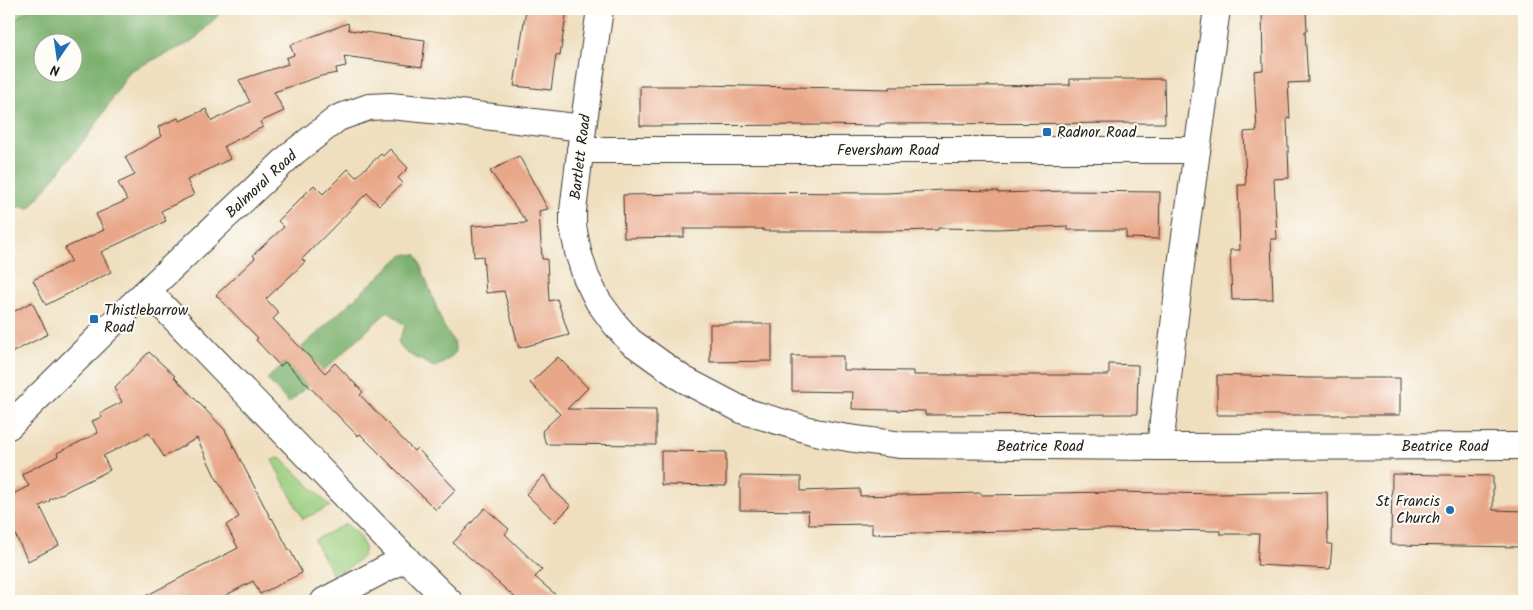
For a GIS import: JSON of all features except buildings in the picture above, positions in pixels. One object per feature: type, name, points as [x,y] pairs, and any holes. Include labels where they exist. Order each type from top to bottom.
[{"type":"street","name":"Bartlett Road","points":[[598,301],[586,277],[578,252],[573,226],[581,139],[600,9]]},
{"type":"street","points":[[1160,447],[1196,150],[1217,9]]},
{"type":"street","name":"Balmoral Road","points":[[9,426],[293,153],[338,118],[370,107],[413,108],[581,139]]},
{"type":"street","name":"Feversham Road","points":[[581,139],[1196,150]]},
{"type":"street","points":[[148,291],[449,601]]},
{"type":"street","name":"Beatrice Road","points":[[598,301],[630,341],[683,379],[744,411],[815,432],[848,438],[901,445],[1160,447],[1524,446]]},
{"type":"street","points":[[324,601],[406,558]]},
{"type":"green space","points":[[9,9],[30,9],[9,24]]},
{"type":"green space","points":[[30,9],[224,9],[193,41],[130,71],[93,129],[30,208],[9,206],[9,24]]},
{"type":"green space","points":[[407,254],[417,255],[443,325],[454,342],[456,352],[444,363],[434,367],[405,352],[398,342],[405,326],[388,311],[289,403],[267,379],[401,256]]},
{"type":"green space","points":[[278,458],[283,460],[330,506],[303,519],[272,460]]},
{"type":"green space","points":[[346,524],[362,542],[363,554],[359,560],[333,576],[314,540]]},
{"type":"place","name":"Radnor Road","points":[[1047,132]]},
{"type":"place","name":"Thistlebarrow Road","points":[[94,319]]},
{"type":"place","name":"St Francis Church","points":[[1450,510]]}]
